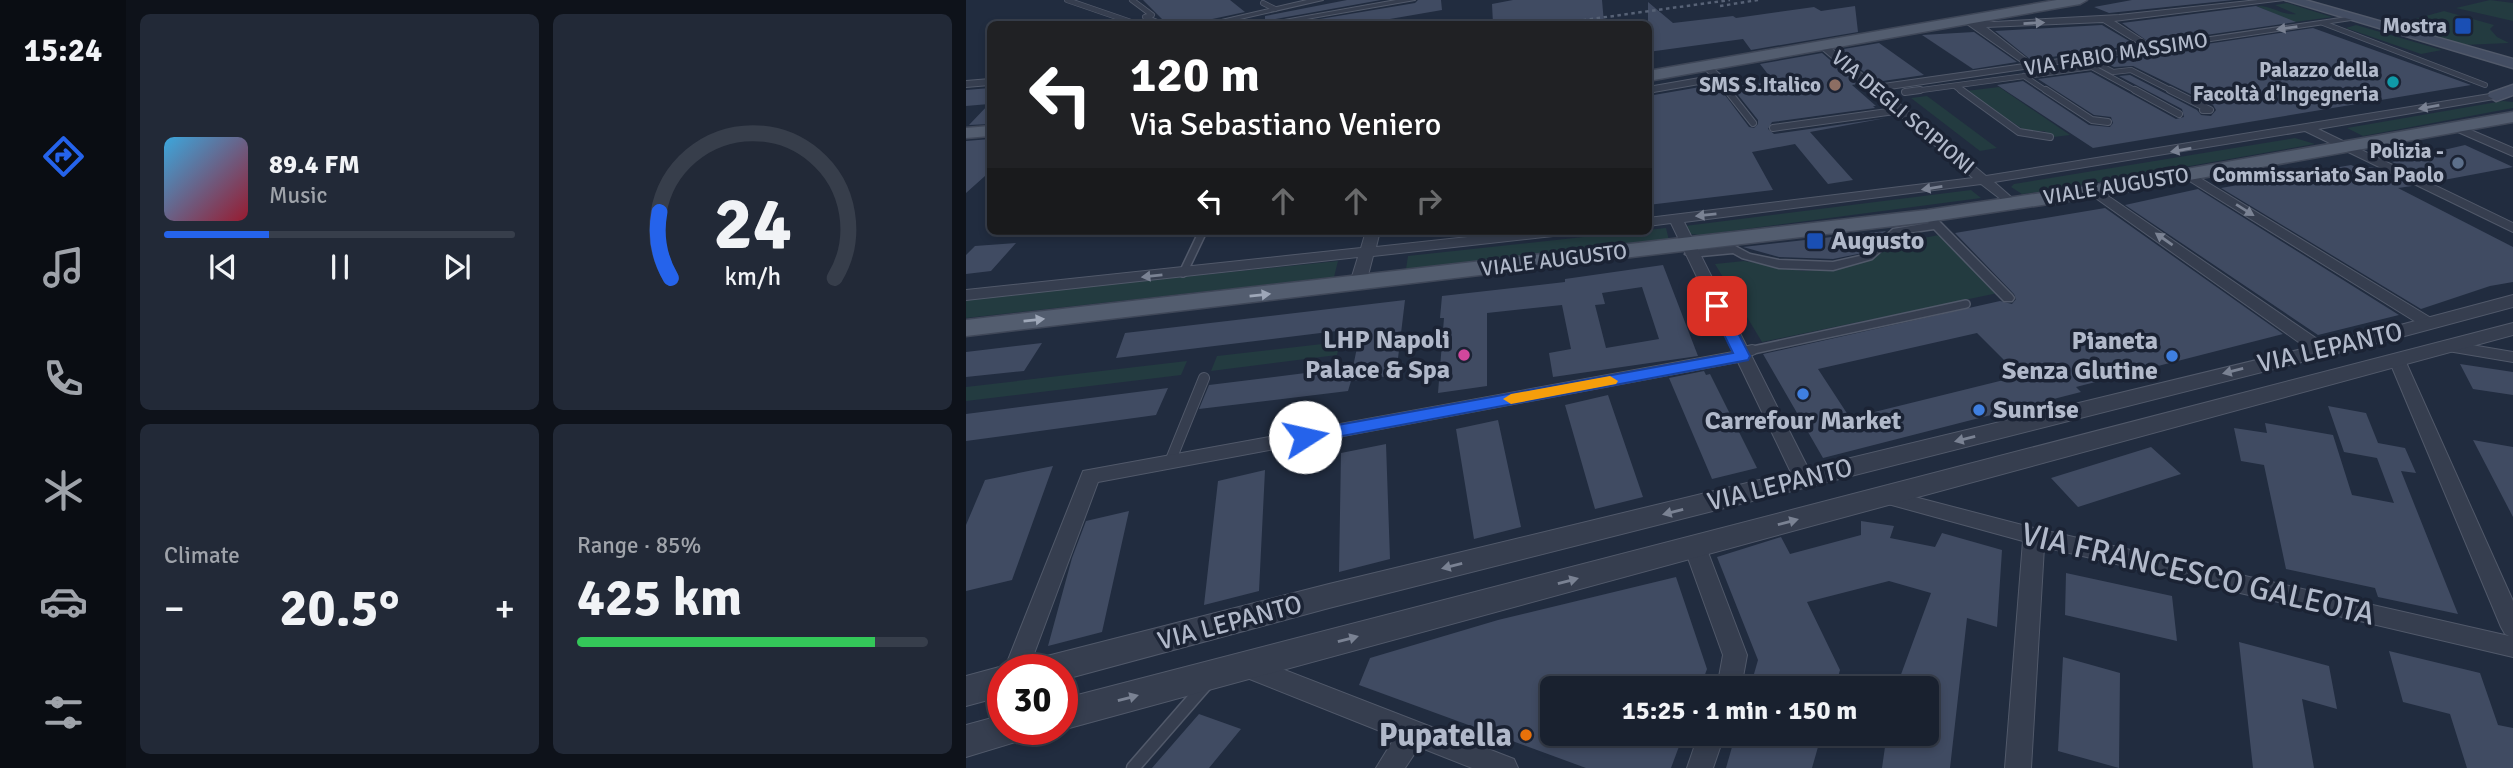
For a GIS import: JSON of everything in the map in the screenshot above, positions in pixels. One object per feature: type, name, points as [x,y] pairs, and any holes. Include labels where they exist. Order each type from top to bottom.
[{"type":"main road","points":[[1652,76],[1712,72],[1822,45],[1971,22],[2080,0]]},
{"type":"main road","points":[[2291,0],[2506,65]]},
{"type":"main road","points":[[2490,90],[2513,98]]},
{"type":"main road","name":"VIALE AUGUSTO","points":[[2490,90],[2513,90]]},
{"type":"main road","name":"VIALE AUGUSTO","points":[[966,328],[1358,283],[1689,250],[1932,220],[2011,203],[2095,191],[2513,117]]},
{"type":"main road","points":[[966,133],[987,131]]},
{"type":"street","points":[[1221,21],[1319,0]]},
{"type":"street","points":[[1283,21],[1411,0]]},
{"type":"street","points":[[2186,0],[2209,8]]},
{"type":"street","points":[[1971,22],[2105,19],[2280,0]]},
{"type":"street","points":[[2105,19],[2142,43]]},
{"type":"street","name":"VIA FABIO MASSIMO","points":[[1877,88],[2086,62],[2354,19]]},
{"type":"street","points":[[1971,22],[2024,61]]},
{"type":"street","name":"VIA DEGLI SCIPIONI","points":[[1822,45],[1877,88],[2011,203]]},
{"type":"street","points":[[1652,89],[1712,72]]},
{"type":"street","points":[[966,84],[987,82]]},
{"type":"street","name":"VIALE AUGUSTO","points":[[1652,222],[1984,180],[2307,128],[2490,90]]},
{"type":"street","points":[[2455,127],[2513,152]]},
{"type":"street","points":[[2307,128],[2513,228]]},
{"type":"street","points":[[2188,174],[2430,324]]},
{"type":"street","points":[[2095,191],[2320,349]]},
{"type":"street","points":[[1676,219],[1804,480],[1884,496]]},
{"type":"street","points":[[1689,250],[1735,249],[1746,256],[1779,264],[1833,266],[1868,257],[1897,231],[1932,220],[2008,298]]},
{"type":"street","points":[[1358,283],[1372,235]]},
{"type":"street","name":"VIALE AUGUSTO","points":[[966,295],[1526,235]]},
{"type":"street","name":"VIA LEPANTO","points":[[1078,711],[1884,496],[2395,346],[2430,324],[2513,301]]},
{"type":"street","name":"VIA LEPANTO","points":[[1078,662],[1329,596],[1804,480],[2320,349],[2395,346],[2436,349],[2513,329]]},
{"type":"street","points":[[2395,346],[2513,627]]},
{"type":"street","points":[[2436,349],[2513,357]]},
{"type":"street","points":[[1022,654],[1090,476],[1741,354]]},
{"type":"street","name":"VIA FRANCESCO GALEOTA","points":[[1884,496],[2034,536],[2513,646]]},
{"type":"street","points":[[2018,768],[2034,536]]},
{"type":"street","points":[[1695,547],[1735,655],[1731,676]]},
{"type":"street","points":[[1246,666],[1505,768]]},
{"type":"street","points":[[966,691],[987,685]]},
{"type":"street","points":[[1389,768],[1413,734]]},
{"type":"street","points":[[966,741],[987,735]]},
{"type":"street","points":[[1700,768],[1708,746]]},
{"type":"lane","points":[[1068,0],[1128,21]]},
{"type":"lane","points":[[1132,0],[1152,15],[1145,17],[1155,21]]},
{"type":"lane","points":[[1263,3],[1275,9]]},
{"type":"lane","points":[[2323,23],[2490,90]]},
{"type":"lane","points":[[2086,62],[2179,114]]},
{"type":"lane","points":[[1905,92],[2024,76],[2086,62],[2113,72],[2131,70],[2210,110],[2203,110]]},
{"type":"lane","points":[[1712,72],[1753,124]]},
{"type":"lane","points":[[2024,76],[2092,120],[2108,122]]},
{"type":"lane","points":[[1955,86],[2019,132],[2050,137]]},
{"type":"lane","points":[[1773,128],[1902,110]]},
{"type":"lane","points":[[1183,273],[1201,235]]},
{"type":"lane","points":[[1741,354],[1966,304]]},
{"type":"lane","points":[[1170,462],[1205,378]]},
{"type":"lane","points":[[1133,768],[1215,674]]},
{"type":"green space","points":[[2490,0],[2513,3],[2513,21],[2456,8]]},
{"type":"green space","points":[[2287,3],[2332,17],[2242,29],[2286,19],[2257,6],[2296,14],[2275,5]]},
{"type":"green space","points":[[2444,11],[2494,25],[2490,29],[2497,37],[2509,43],[2463,45],[2393,25]]},
{"type":"green space","points":[[2356,25],[2442,50],[2421,54],[2346,28]]},
{"type":"green space","points":[[1999,87],[2070,135],[2054,137],[2044,131],[2027,132],[1966,91]]},
{"type":"green space","points":[[1927,96],[1997,148],[1980,151],[1911,98]]},
{"type":"green space","points":[[2503,101],[2513,102],[2513,108],[2363,136],[2347,128]]},
{"type":"green space","points":[[2295,138],[2315,144],[2053,190],[2022,194],[2011,187],[2014,184]]},
{"type":"green space","points":[[1971,190],[1981,198],[1700,235],[1690,234],[1685,226]]},
{"type":"green space","points":[[1666,228],[1669,240],[1406,269],[1408,256],[1602,235],[1652,235],[1652,230]]},
{"type":"green space","points":[[1939,235],[1998,293],[1762,342],[1715,264],[1744,261],[1803,271],[1831,269],[1878,255],[1893,244]]},
{"type":"green space","points":[[1338,261],[1334,277],[966,318],[966,299]]},
{"type":"green space","points":[[1340,342],[1337,355],[1211,371],[1217,356]]},
{"type":"green space","points":[[1187,361],[1181,375],[966,401],[966,387]]},
{"type":"building","points":[[1143,0],[1230,0],[1245,12],[1203,21],[1164,21]]},
{"type":"building","points":[[1347,0],[1381,0],[1265,21],[1265,16]]},
{"type":"building","points":[[1418,0],[1441,0],[1442,10],[1378,21],[1308,21],[1415,3]]},
{"type":"building","points":[[1513,0],[1602,0],[1604,21],[1493,21],[1492,4]]},
{"type":"building","points":[[2132,0],[2234,0],[2109,13],[2094,7]]},
{"type":"building","points":[[1648,2],[1673,23],[1733,16],[1736,18],[1814,7],[1821,11],[1855,6],[1858,32],[1751,50],[1743,39],[1652,51],[1652,21],[1648,21]]},
{"type":"building","points":[[2256,6],[2296,22],[2150,43],[2122,23]]},
{"type":"building","points":[[2102,25],[2136,45],[2031,60],[1995,31]]},
{"type":"building","points":[[2313,28],[2471,85],[2093,148],[1997,85],[2023,81],[2089,125],[2110,127],[2113,123],[2111,117],[2094,115],[2038,79],[2091,72],[2176,119],[2184,117],[2182,109],[2119,76],[2130,75],[2197,110],[2201,115],[2211,116],[2216,110],[2213,105],[2133,66],[2114,67],[2101,60]]},
{"type":"building","points":[[1974,32],[2017,62],[1973,69],[1922,35]]},
{"type":"building","points":[[1879,43],[1924,75],[1876,82],[1838,50]]},
{"type":"building","points":[[1822,53],[1858,84],[1852,85],[1876,106],[1772,122],[1768,129],[1774,134],[1886,118],[1810,132],[1853,180],[1828,184],[1795,144],[1752,152],[1773,190],[1652,205],[1652,95],[1700,87],[1719,87],[1749,127],[1754,128],[1758,120],[1731,86],[1774,82],[1760,64]]},
{"type":"building","points":[[987,88],[987,104],[966,106],[966,90]]},
{"type":"building","points":[[987,106],[987,124],[969,125]]},
{"type":"building","points":[[987,139],[987,176],[966,193],[966,141]]},
{"type":"building","name":"Polizia - Commissariato San Paolo","points":[[2465,145],[2513,167],[2433,182],[2392,162]]},
{"type":"building","points":[[2351,165],[2361,169],[2372,167],[2412,186],[2398,188],[2513,247],[2513,282],[2490,286],[2421,309],[2221,188]]},
{"type":"building","points":[[2198,189],[2399,315],[2318,335],[2125,205]]},
{"type":"building","points":[[2105,208],[2283,334],[2076,387],[2081,392],[1823,458],[1763,354],[2000,301],[2012,304],[2016,299],[2014,294],[1955,233]],"holes":[[[1977,333],[2020,376],[1850,418],[1818,369]]]},
{"type":"building","points":[[1886,231],[1863,253],[1833,259],[1779,257],[1743,247]]},
{"type":"building","points":[[1016,243],[991,271],[966,274],[966,255],[975,246]]},
{"type":"building","points":[[1663,265],[1698,356],[1553,377],[1549,353],[1571,349],[1562,305],[1487,313],[1487,386],[1438,393],[1444,318],[1440,318],[1442,296],[1565,282],[1565,279]],"holes":[[[1642,287],[1659,339],[1606,348],[1595,305],[1605,304],[1602,293]]]},
{"type":"building","points":[[1405,300],[1396,375],[1351,381],[1348,391],[1199,409],[1209,385],[1353,367],[1361,328],[1116,358],[1125,333]]},
{"type":"building","points":[[1042,343],[1024,371],[966,377],[966,352]]},
{"type":"building","points":[[2460,364],[2513,372],[2513,395],[2473,389]]},
{"type":"building","points":[[1704,371],[1706,375],[1710,374],[1757,468],[1712,479],[1669,378]]},
{"type":"building","points":[[1168,388],[1156,415],[966,441],[966,414]]},
{"type":"building","points":[[1608,395],[1643,497],[1595,509],[1565,405]]},
{"type":"building","points":[[2328,406],[2366,413],[2378,443],[2405,448],[2416,473],[2401,471],[2458,614],[2378,597],[2375,588],[2286,569],[2264,465],[2241,461],[2234,428],[2267,433],[2265,423],[2333,435],[2352,495],[2394,503],[2377,458],[2344,452]]},
{"type":"building","points":[[1498,420],[1521,527],[1474,539],[1456,429]]},
{"type":"building","points":[[2473,440],[2513,447],[2513,517]]},
{"type":"building","points":[[1386,444],[1390,559],[1339,572],[1341,453]]},
{"type":"building","points":[[2151,447],[2181,474],[2078,507],[2051,478]]},
{"type":"building","points":[[1053,466],[1012,580],[966,591],[966,525],[985,480]]},
{"type":"building","points":[[1265,470],[1259,591],[1204,605],[1218,481]]},
{"type":"building","points":[[1129,511],[1102,632],[1048,646],[1072,558],[1086,521]]},
{"type":"building","points":[[1861,521],[1894,526],[1890,538],[1935,547],[1942,533],[2002,550],[1997,627],[1967,618],[1950,768],[1882,768],[1885,746],[1939,746],[1939,676],[1900,676],[1931,593],[1889,581],[1807,602],[1840,670],[1838,676],[1753,676],[1758,660],[1717,557],[1781,537],[1790,554],[1861,535]]},
{"type":"building","points":[[2066,573],[2172,596],[2177,641],[2065,615]]},
{"type":"building","points":[[1676,577],[1707,669],[1704,676],[1540,676],[1540,746],[1679,746],[1671,768],[1586,768],[1359,685],[1370,658],[1498,620]]},
{"type":"building","points":[[2239,642],[2329,666],[2337,709],[2302,699],[2314,768],[2253,768]]},
{"type":"building","points":[[2389,651],[2480,673],[2498,725],[2513,728],[2513,768],[2467,768],[2450,714],[2403,702]]},
{"type":"building","points":[[2063,657],[2120,673],[2119,768],[2058,751]]},
{"type":"building","points":[[1199,714],[1241,729],[1209,768],[1152,768]]},
{"type":"building","points":[[1732,746],[1818,746],[1812,768],[1726,768]]},
{"type":"railway","points":[[1577,21],[1730,0]]},
{"type":"railway","points":[[1720,6],[1758,0]]},
{"type":"slow traffic","points":[[1511,399],[1610,381]]},
{"type":"place","name":"Mostra","points":[[2463,26]]},
{"type":"place","name":"Palazzo della Facoltà d'Ingegneria","points":[[2393,82]]},
{"type":"place","name":"SMS S.Italico","points":[[1835,85]]},
{"type":"place","name":"Polizia - Commissariato San Paolo","points":[[2458,163]]},
{"type":"place","name":"Augusto","points":[[1815,241]]},
{"type":"place","name":"LHP Napoli Palace & Spa","points":[[1464,355]]},
{"type":"place","name":"Pianeta Senza Glutine","points":[[2172,356]]},
{"type":"place","name":"Carrefour Market","points":[[1803,394]]},
{"type":"place","name":"Sunrise","points":[[1979,410]]},
{"type":"place","name":"Pupatella","points":[[1526,735]]},
{"type":"route","points":[[1305,437],[1742,356],[1717,306]]}]
